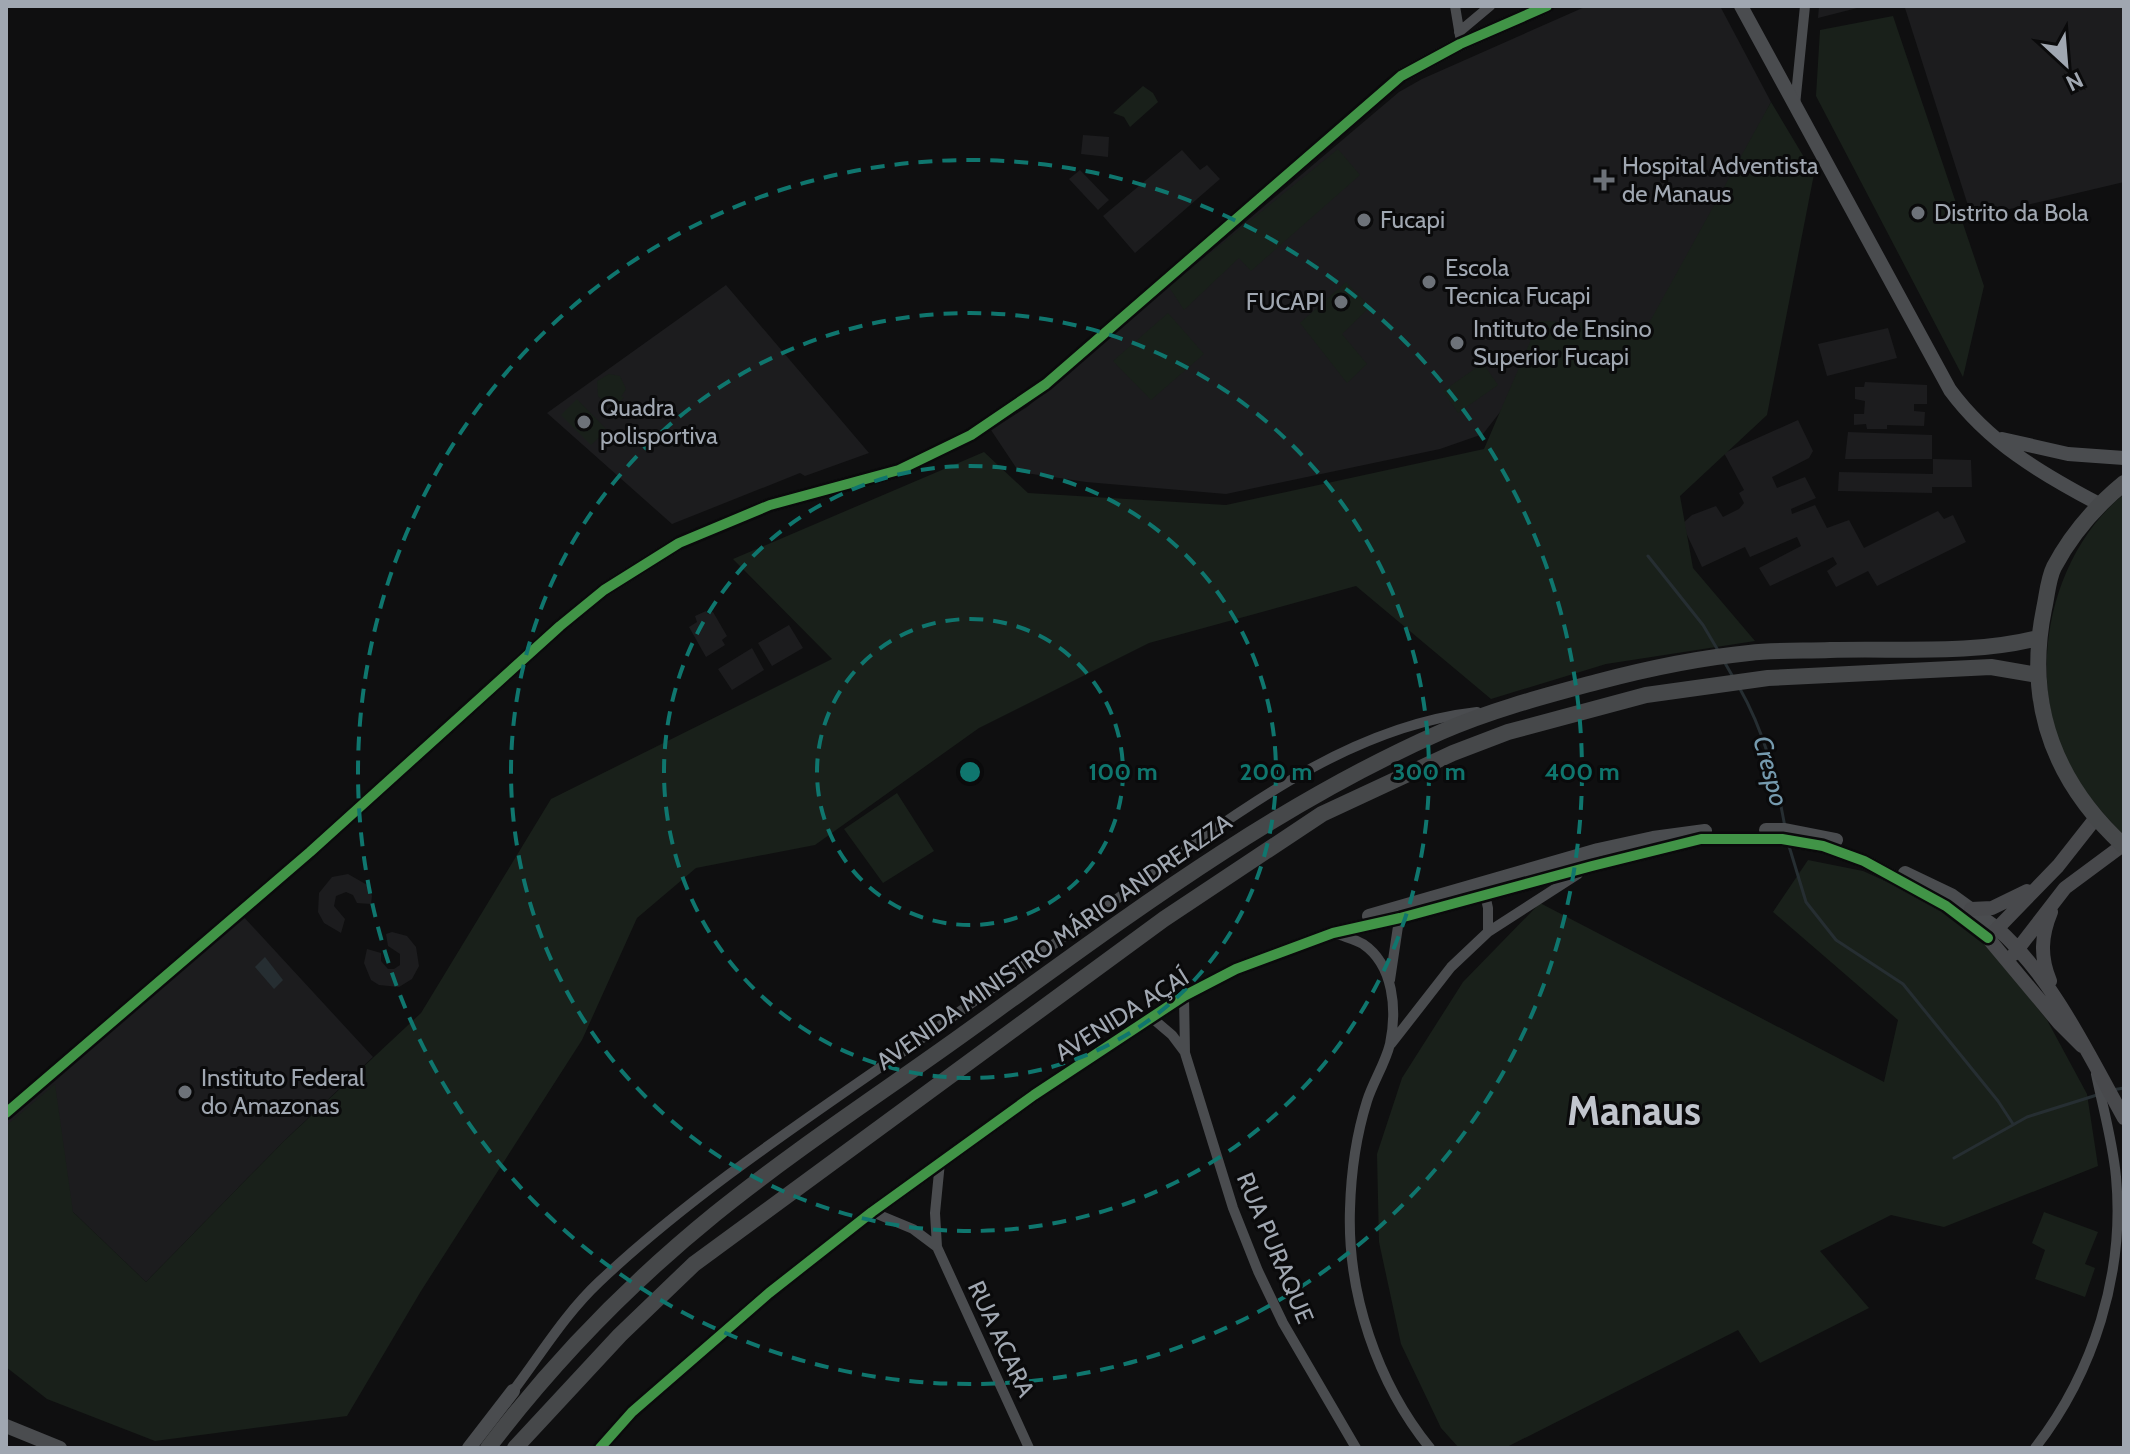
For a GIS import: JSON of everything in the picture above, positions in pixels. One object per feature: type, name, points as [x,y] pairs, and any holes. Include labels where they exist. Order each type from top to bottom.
[{"type":"main road","points":[[2014,954],[2057,897],[2088,869],[2124,846],[2095,819],[2057,758],[2043,717],[2037,675],[2038,638],[2052,569],[2099,504],[2124,483]]},
{"type":"main road","name":"AVENIDA MINISTRO MÁRIO ANDREAZZA","points":[[488,1448],[519,1395],[649,1271],[715,1214],[787,1159],[1155,898],[1306,798],[1445,730],[1503,709],[1601,681],[1673,665],[1749,653],[1986,649],[2038,638]]},
{"type":"main road","name":"AVENIDA MINISTRO MÁRIO ANDREAZZA","points":[[519,1443],[620,1335],[694,1264],[1088,974],[1322,814],[1453,753],[1508,732],[1646,695],[1768,678],[1991,667],[2037,675]]},
{"type":"main road","points":[[2057,1000],[1993,934],[2095,819]]},
{"type":"main road","points":[[1971,909],[1981,910],[2006,903],[2041,883]]},
{"type":"main road","points":[[2057,897],[2045,926],[2042,943],[2044,967],[2057,1000],[2124,1118]]},
{"type":"main road","points":[[2014,954],[2059,1023],[2082,1046]]},
{"type":"main road","points":[[846,1118],[864,1141]]},
{"type":"main road","points":[[519,1395],[531,1412],[519,1443]]},
{"type":"street","points":[[1455,6],[1460,38]]},
{"type":"street","points":[[1460,38],[1490,6]]},
{"type":"street","points":[[6,1113],[300,861],[560,626],[604,590],[679,543],[727,522],[770,505],[899,470],[981,428],[1046,384],[1401,76],[1460,38],[1547,6]]},
{"type":"street","points":[[1741,6],[1950,390],[1990,436],[2052,479],[2099,504]]},
{"type":"street","points":[[1795,107],[1805,6]]},
{"type":"street","points":[[1990,436],[2068,454],[2124,458]]},
{"type":"street","points":[[519,1395],[573,1309],[637,1248],[725,1179],[1188,849],[1275,790],[1375,737],[1406,726],[1503,709]]},
{"type":"street","name":"AVENIDA AÇAÍ","points":[[600,1448],[632,1412],[701,1350],[872,1212],[1034,1095],[1184,996],[1236,969],[1333,933],[1653,838],[1700,831],[1785,830],[1823,836],[1867,852],[1951,895],[1971,909],[1993,934]]},
{"type":"street","name":"AVENIDA AÇAÍ","points":[[1484,889],[1701,839],[1782,839],[1823,846],[1864,861],[1993,934]]},
{"type":"street","points":[[1389,1046],[1451,967],[1488,932],[1592,866]]},
{"type":"street","points":[[1484,889],[1488,932]]},
{"type":"street","points":[[1389,982],[1400,913]]},
{"type":"street","name":"AVENIDA AÇAÍ","points":[[1184,996],[1202,979],[1233,962],[1329,927],[1400,913]]},
{"type":"street","points":[[1333,933],[1362,943],[1380,960],[1389,982],[1394,1012],[1389,1046],[1367,1101],[1354,1157],[1349,1211],[1354,1273],[1367,1328],[1388,1384],[1430,1448]]},
{"type":"street","name":"RUA PURAQUE","points":[[1184,996],[1185,1053],[1233,1208],[1283,1323],[1356,1448]]},
{"type":"street","name":"RUA PURAQUE","points":[[1152,1018],[1172,1035],[1185,1053]]},
{"type":"street","points":[[2035,1448],[2078,1382],[2103,1316],[2116,1247],[2116,1177],[2094,1065]]},
{"type":"street","name":"RUA ACARA","points":[[940,1162],[935,1213],[937,1247],[1029,1448]]},
{"type":"street","points":[[872,1212],[913,1229],[937,1247]]},
{"type":"street","name":"AVENIDA MINISTRO MÁRIO ANDREAZZA","points":[[469,1448],[519,1395]]},
{"type":"street","points":[[6,1426],[60,1448]]},
{"type":"shaded area","points":[[1587,6],[1720,6],[1771,102],[1605,432],[1511,398],[1483,434],[1440,449],[1226,494],[1086,482],[1019,472],[991,430],[1027,407],[1399,92]]},
{"type":"shaded area","points":[[1819,6],[1865,6],[1818,18]]},
{"type":"shaded area","points":[[2124,6],[2124,182],[1972,218],[1905,8]]},
{"type":"shaded area","name":"Distrito da Bola","points":[[1893,16],[1984,286],[1963,377],[1816,96],[1820,30]]},
{"type":"shaded area","points":[[1143,86],[1153,93],[1158,102],[1130,127],[1124,117],[1113,113]]},
{"type":"shaded area","points":[[1771,102],[1814,174],[1767,415],[1680,496],[1693,568],[1755,641],[1606,664],[1491,699],[1356,586],[1149,643],[979,728],[815,845],[696,868],[637,918],[582,1040],[421,1291],[347,1416],[155,1441],[47,1399],[6,1367],[6,1126],[55,1084],[73,1212],[146,1282],[284,1141],[421,1013],[551,799],[832,659],[733,559],[984,452],[1028,493],[1226,505],[1484,449],[1539,321],[1648,325]]},
{"type":"shaded area","points":[[1083,135],[1109,137],[1108,157],[1081,154]]},
{"type":"shaded area","points":[[1338,149],[1360,175],[1251,271],[1239,258],[1184,310],[1169,287]]},
{"type":"shaded area","points":[[1182,150],[1200,170],[1207,165],[1220,179],[1135,253],[1103,216]]},
{"type":"shaded area","points":[[1080,170],[1109,200],[1098,210],[1069,179]]},
{"type":"shaded area","points":[[1346,282],[1370,307],[1342,334],[1367,364],[1347,383],[1300,323]]},
{"type":"shaded area","points":[[726,285],[869,453],[805,476],[800,473],[672,524],[547,413]]},
{"type":"shaded area","points":[[1168,313],[1204,354],[1151,400],[1113,361]]},
{"type":"shaded area","points":[[1888,328],[1897,358],[1827,376],[1818,344]]},
{"type":"shaded area","points":[[1483,363],[1498,385],[1458,413],[1443,391]]},
{"type":"shaded area","points":[[609,374],[620,376],[626,389],[618,404],[606,405],[598,396],[597,381]]},
{"type":"shaded area","points":[[1865,382],[1927,385],[1927,404],[1914,404],[1914,411],[1925,412],[1924,426],[1887,425],[1887,429],[1867,429],[1866,424],[1854,425],[1854,414],[1864,414],[1865,401],[1855,399],[1855,387],[1864,387]]},
{"type":"shaded area","name":"Quadra polisportiva","points":[[577,399],[607,430],[591,445],[561,415]]},
{"type":"shaded area","points":[[1798,420],[1813,451],[1809,458],[1772,477],[1777,488],[1805,477],[1816,498],[1791,509],[1792,514],[1815,505],[1827,528],[1849,520],[1864,548],[1938,511],[1944,519],[1953,515],[1966,542],[1877,586],[1868,571],[1836,587],[1827,571],[1837,564],[1833,557],[1770,586],[1759,568],[1801,546],[1797,537],[1750,557],[1745,547],[1702,567],[1682,524],[1692,515],[1716,506],[1723,517],[1744,503],[1739,493],[1744,490],[1724,453]]},
{"type":"shaded area","points":[[1848,432],[1932,435],[1932,459],[1845,459]]},
{"type":"shaded area","points":[[1933,459],[1971,460],[1972,487],[1932,487],[1932,493],[1838,491],[1839,472],[1933,474]]},
{"type":"shaded area","points":[[2124,494],[2124,836],[2102,812],[2071,768],[2057,734],[2049,698],[2047,660],[2051,622],[2061,586],[2077,551],[2098,520]]},
{"type":"shaded area","points":[[706,611],[708,614],[713,612],[727,636],[722,640],[725,645],[706,657],[689,627],[697,622],[695,616]]},
{"type":"shaded area","points":[[789,625],[803,648],[772,666],[758,643]]},
{"type":"shaded area","points":[[752,648],[764,670],[732,690],[718,669]]},
{"type":"shaded area","points":[[897,793],[934,851],[883,883],[844,829]]},
{"type":"shaded area","points":[[1808,860],[1863,871],[1934,903],[1991,950],[2047,1020],[2087,1094],[2098,1166],[1944,1227],[1891,1215],[1820,1251],[1869,1308],[1760,1363],[1738,1330],[1505,1448],[1459,1448],[1441,1428],[1401,1344],[1379,1242],[1377,1154],[1402,1078],[1463,982],[1540,903],[1884,1082],[1898,1020],[1773,912]]},
{"type":"shaded area","points":[[348,874],[369,886],[372,896],[371,904],[357,903],[353,895],[346,892],[336,896],[334,906],[345,919],[341,933],[324,923],[318,912],[319,893],[332,877]]},
{"type":"shaded area","name":"Instituto Federal do Amazonas","points":[[241,914],[373,1057],[284,1141],[146,1282],[73,1212],[6,1130],[6,1116]]},
{"type":"shaded area","points":[[392,932],[407,936],[416,947],[419,966],[412,979],[399,987],[379,985],[371,980],[364,963],[367,949],[381,953],[381,961],[388,969],[400,965],[400,954],[388,946],[386,934]]},
{"type":"shaded area","points":[[265,957],[283,980],[274,989],[255,967]]},
{"type":"shaded area","points":[[2044,1212],[2098,1232],[2085,1264],[2095,1268],[2085,1297],[2035,1279],[2045,1250],[2032,1243]]},
{"type":"waterway","name":"Crespo","points":[[1648,556],[1703,625],[1719,652]]},
{"type":"waterway","name":"Crespo","points":[[1725,663],[1733,677]]},
{"type":"waterway","name":"Crespo","points":[[1739,687],[1768,755],[1785,827]]},
{"type":"waterway","name":"Crespo","points":[[1789,846],[1806,902],[1836,940],[1903,984],[1998,1101],[2013,1124]]},
{"type":"waterway","name":"Crespo","points":[[2112,1090],[2124,1088]]},
{"type":"waterway","name":"Crespo","points":[[1954,1158],[2027,1117],[2097,1095]]},
{"type":"cycle path","points":[[6,1113],[310,852],[604,590],[679,543],[770,505],[899,470],[971,435],[1046,384],[1401,76],[1460,44],[1547,6]]},
{"type":"cycle path","points":[[600,1448],[632,1412],[769,1293],[872,1212],[1034,1095],[1184,996],[1236,969],[1333,933],[1701,839],[1782,839],[1823,846],[1864,861],[1946,906],[1988,938]]},
{"type":"place","name":"Hospital Adventista de Manaus","points":[[1604,180]]},
{"type":"place","name":"Distrito da Bola","points":[[1918,213]]},
{"type":"place","name":"Fucapi","points":[[1364,220]]},
{"type":"place","name":"Escola Tecnica Fucapi","points":[[1429,282]]},
{"type":"place","name":"FUCAPI","points":[[1341,302]]},
{"type":"place","name":"Intituto de Ensino Superior Fucapi","points":[[1457,343]]},
{"type":"place","name":"Quadra polisportiva","points":[[584,422]]},
{"type":"place","name":"Instituto Federal do Amazonas","points":[[185,1092]]},
{"type":"district","name":"Manaus","points":[[1634,1111]]}]
